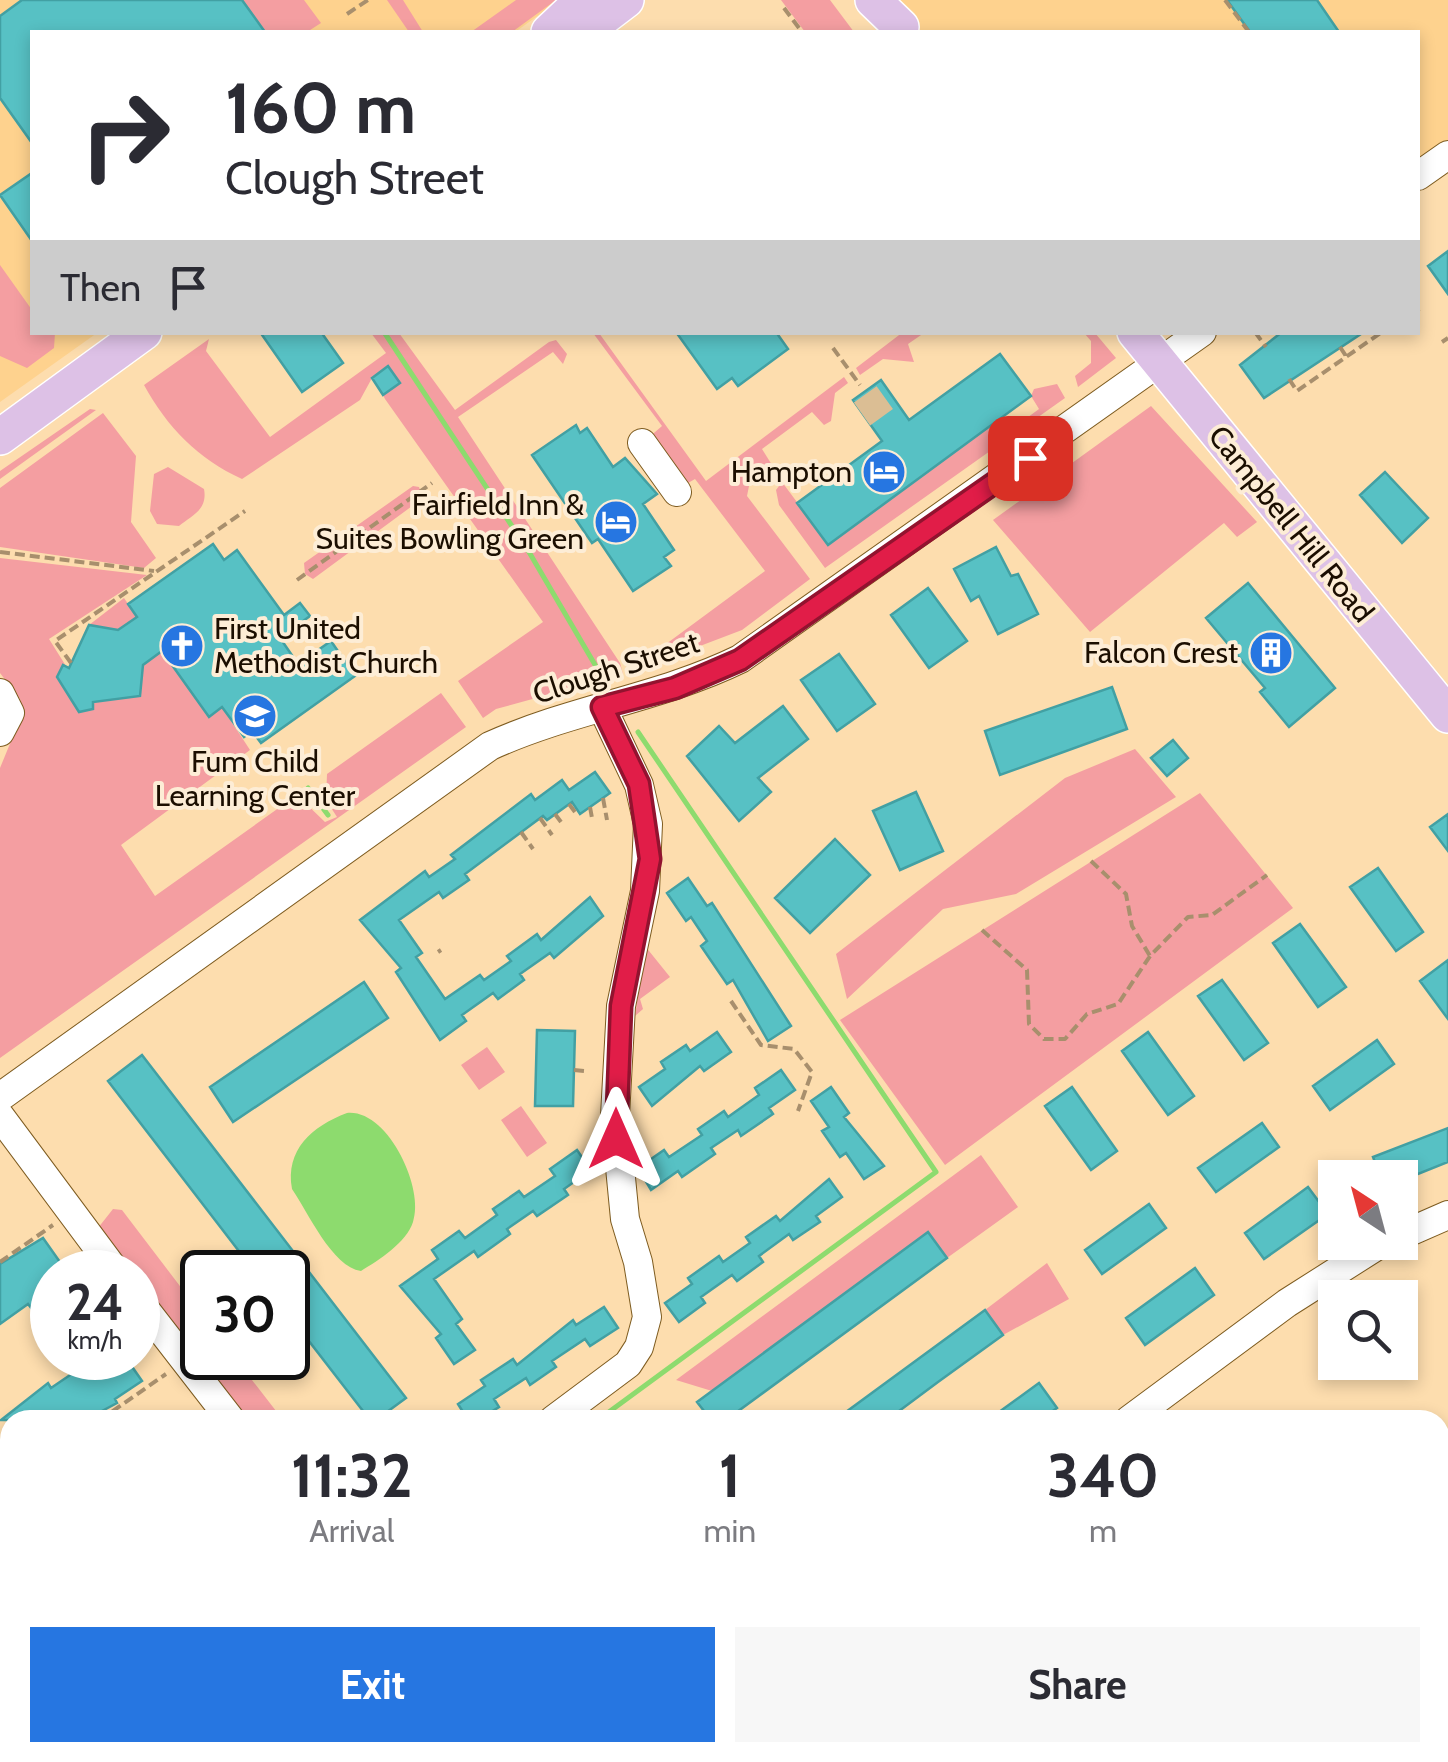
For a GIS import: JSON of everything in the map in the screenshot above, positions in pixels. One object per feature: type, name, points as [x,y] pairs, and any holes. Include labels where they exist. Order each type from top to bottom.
[{"type":"main road","points":[[551,30],[583,0]]},
{"type":"main road","points":[[587,30],[626,0]]},
{"type":"main road","points":[[873,0],[898,20]]},
{"type":"main road","points":[[0,437],[140,335]]},
{"type":"main road","name":"Campbell Hill Road","points":[[1137,335],[1448,715]]},
{"type":"street","points":[[1420,175],[1448,154]]},
{"type":"street","name":"Clough Street","points":[[0,1098],[490,746],[702,678],[777,637],[1198,335]]},
{"type":"street","points":[[642,443],[677,492]]},
{"type":"street","points":[[0,693],[10,713],[0,732]]},
{"type":"street","points":[[567,1410],[628,1364],[639,1347],[647,1317],[638,1262],[625,1218],[615,1116],[621,1006],[645,891],[648,824],[639,784],[602,707]]},
{"type":"street","points":[[0,1116],[100,1250]]},
{"type":"street","points":[[1418,1228],[1448,1216]]},
{"type":"street","points":[[1143,1410],[1288,1303],[1355,1260]]},
{"type":"street","points":[[160,1328],[223,1410]]},
{"type":"path","points":[[348,14],[368,0]]},
{"type":"path","points":[[1225,0],[1248,30]]},
{"type":"path","points":[[784,8],[800,30]]},
{"type":"path","points":[[1257,335],[1266,348]]},
{"type":"path","points":[[1289,380],[1297,391],[1378,335]]},
{"type":"path","points":[[1442,342],[1448,338]]},
{"type":"path","points":[[1340,347],[1346,356]]},
{"type":"path","points":[[832,348],[860,385]]},
{"type":"path","points":[[297,580],[432,483]]},
{"type":"path","points":[[71,663],[55,641],[245,510]]},
{"type":"path","points":[[0,552],[157,571]]},
{"type":"path","points":[[603,798],[607,820]]},
{"type":"path","points":[[569,804],[578,816]]},
{"type":"path","points":[[590,807],[592,818]]},
{"type":"path","points":[[556,814],[564,826]]},
{"type":"path","points":[[540,818],[552,835]]},
{"type":"path","points":[[521,832],[533,849]]},
{"type":"path","points":[[1091,861],[1126,894],[1132,926],[1150,956]]},
{"type":"path","points":[[982,930],[1028,970],[1028,1024],[1044,1039],[1066,1039],[1087,1014],[1118,1004],[1150,956],[1188,917],[1212,915],[1266,875]]},
{"type":"path","points":[[731,1001],[760,1045],[794,1049],[812,1072],[798,1111]]},
{"type":"path","points":[[574,1070],[586,1071]]},
{"type":"path","points":[[0,1262],[57,1222]]},
{"type":"path","points":[[114,1410],[172,1370]]},
{"type":"shaded area","points":[[0,0],[560,0],[518,30],[30,30],[30,335],[94,335],[0,402]]},
{"type":"shaded area","points":[[242,0],[304,0],[321,23],[310,30],[264,30]]},
{"type":"shaded area","points":[[387,0],[403,0],[422,30],[408,30]]},
{"type":"shaded area","points":[[516,0],[556,0],[515,30],[474,30]]},
{"type":"shaded area","points":[[781,0],[830,0],[852,30],[804,30]]},
{"type":"shaded area","points":[[892,0],[1448,0],[1448,155],[1420,175],[1420,30],[905,30]]},
{"type":"shaded area","points":[[0,265],[30,307],[30,335],[55,335],[54,348],[27,368],[0,356]]},
{"type":"shaded area","points":[[372,335],[400,335],[455,410],[549,342],[556,340],[567,354],[563,364],[553,352],[458,417],[620,663],[623,674],[496,709],[483,718],[458,681],[543,622],[385,399],[383,395],[400,383],[388,367],[372,378],[360,400],[242,479],[211,462],[185,440],[144,385],[209,339],[206,351],[270,437],[386,353]]},
{"type":"shaded area","points":[[594,335],[600,335],[706,481],[844,377],[848,383],[835,393],[831,421],[824,425],[812,412],[762,449],[772,465],[750,481],[747,496],[810,579],[742,630],[658,662],[662,647],[765,571],[695,479],[688,483],[663,450],[647,439],[662,426]]},
{"type":"shaded area","points":[[899,335],[921,335],[908,344],[914,362],[883,359],[860,375],[856,368]]},
{"type":"shaded area","points":[[1086,335],[1097,335],[1116,358],[1078,387],[1075,376],[1091,363],[1091,341]]},
{"type":"shaded area","points":[[1057,384],[1065,398],[825,568],[779,505],[776,490],[782,482],[829,545],[1002,417],[1012,429],[1039,409],[1031,396],[1034,389]]},
{"type":"shaded area","points":[[1151,406],[1257,522],[1237,537],[1224,523],[1090,632],[993,520]]},
{"type":"shaded area","points":[[90,409],[96,410],[0,479],[0,471]]},
{"type":"shaded area","points":[[103,413],[136,456],[131,522],[156,558],[144,568],[0,547],[0,488]]},
{"type":"shaded area","points":[[168,467],[204,489],[201,507],[179,526],[157,524],[150,511],[154,474]]},
{"type":"shaded area","points":[[413,486],[419,487],[423,498],[313,579],[305,574],[304,563]]},
{"type":"shaded area","points":[[0,558],[147,575],[49,639],[93,709],[93,702],[162,651],[209,716],[222,707],[250,750],[121,845],[155,896],[297,795],[325,822],[337,817],[326,800],[327,774],[441,693],[466,727],[0,1058],[0,768],[23,712],[20,699],[0,673]]},
{"type":"shaded area","points":[[124,598],[137,617],[118,630],[89,625]]},
{"type":"shaded area","points":[[1135,749],[1176,797],[1016,894],[943,909],[847,999],[836,954],[1065,778]]},
{"type":"shaded area","points":[[1200,793],[1293,908],[945,1165],[840,1020]]},
{"type":"shaded area","points":[[645,946],[670,977],[640,999],[643,1009],[635,1016]]},
{"type":"shaded area","points":[[487,1047],[505,1072],[479,1090],[461,1065]]},
{"type":"shaded area","points":[[521,1106],[547,1143],[527,1157],[501,1120]]},
{"type":"shaded area","points":[[347,1113],[362,1115],[389,1137],[414,1190],[415,1208],[409,1230],[391,1250],[361,1271],[340,1260],[292,1189],[293,1162],[304,1141],[312,1132]]},
{"type":"shaded area","points":[[981,1155],[1018,1207],[947,1258],[928,1233],[863,1280],[882,1306],[863,1320],[843,1295],[781,1340],[799,1367],[780,1380],[761,1355],[712,1391],[676,1380]]},
{"type":"shaded area","points":[[113,1209],[122,1210],[152,1250],[115,1250],[98,1228]]},
{"type":"shaded area","points":[[160,1260],[180,1286],[180,1335],[160,1309]]},
{"type":"shaded area","points":[[1047,1263],[1069,1299],[1003,1335],[985,1310]]},
{"type":"shaded area","points":[[214,1380],[252,1380],[275,1410],[236,1410]]},
{"type":"building","points":[[22,0],[242,0],[264,30],[30,30],[30,140],[0,98],[0,16]]},
{"type":"building","points":[[1227,0],[1317,0],[1338,30],[1249,30]]},
{"type":"building","points":[[30,174],[30,238],[0,195]]},
{"type":"building","points":[[1448,251],[1448,294],[1428,266]]},
{"type":"building","points":[[262,335],[323,335],[343,363],[302,392]]},
{"type":"building","points":[[678,335],[778,335],[788,349],[738,386],[732,378],[717,389]]},
{"type":"building","points":[[1278,335],[1359,335],[1264,398],[1240,365]]},
{"type":"building","name":"Hampton","points":[[1000,354],[1031,396],[828,545],[797,503],[882,441],[853,400],[881,380],[909,420]]},
{"type":"building","points":[[388,366],[400,383],[383,395],[372,378]]},
{"type":"building","name":"Fairfield Inn & Suites Bowling Green","points":[[576,425],[580,433],[587,428],[613,467],[625,458],[657,494],[643,504],[674,550],[664,557],[671,566],[633,591],[598,539],[592,543],[532,455]]},
{"type":"building","points":[[1385,472],[1428,518],[1402,543],[1360,495]]},
{"type":"building","name":"First United Methodist Church","points":[[213,544],[224,560],[237,550],[284,615],[300,603],[310,616],[280,638],[298,664],[331,641],[355,676],[261,743],[252,731],[244,737],[222,707],[209,717],[162,651],[143,665],[140,696],[93,702],[93,709],[79,712],[57,677],[63,665],[69,668],[89,625],[118,630],[137,617],[128,604]]},
{"type":"building","points":[[996,547],[1011,576],[1018,574],[1038,614],[998,634],[979,596],[971,601],[954,569]]},
{"type":"building","name":"Falcon Crest","points":[[1248,583],[1335,688],[1289,727],[1260,692],[1265,688],[1206,618]]},
{"type":"building","points":[[928,588],[967,641],[929,668],[891,615]]},
{"type":"building","points":[[839,654],[875,704],[837,731],[801,680]]},
{"type":"building","points":[[1112,687],[1127,729],[1000,775],[985,731]]},
{"type":"building","points":[[783,706],[808,739],[758,778],[771,792],[739,821],[687,756],[719,726],[735,743]]},
{"type":"building","points":[[1173,740],[1188,758],[1167,776],[1151,758]]},
{"type":"building","points":[[595,772],[610,793],[580,814],[572,802],[547,820],[543,816],[465,874],[469,880],[443,898],[439,892],[399,920],[422,953],[416,957],[445,999],[480,975],[484,980],[511,961],[507,956],[537,934],[541,940],[590,897],[603,916],[554,958],[550,953],[520,974],[524,980],[498,999],[493,993],[462,1015],[466,1021],[440,1040],[396,972],[401,968],[360,920],[425,871],[429,877],[455,859],[451,855],[531,794],[535,800],[562,780],[569,790]]},
{"type":"building","points":[[916,792],[943,851],[900,870],[873,811]]},
{"type":"building","points":[[1448,814],[1448,851],[1430,827]]},
{"type":"building","points":[[835,839],[870,875],[810,933],[775,898]]},
{"type":"building","points":[[1378,868],[1423,932],[1396,951],[1350,887]]},
{"type":"building","points":[[688,878],[707,906],[712,903],[791,1026],[768,1041],[733,980],[727,984],[701,946],[707,941],[691,917],[686,921],[667,893]]},
{"type":"building","points":[[1300,924],[1346,987],[1318,1007],[1273,943]]},
{"type":"building","points":[[1448,960],[1448,1019],[1420,981]]},
{"type":"building","points":[[1222,980],[1268,1043],[1244,1060],[1198,996]]},
{"type":"building","points":[[364,982],[388,1018],[233,1122],[210,1087]]},
{"type":"building","points":[[537,1030],[575,1031],[573,1106],[535,1106]]},
{"type":"building","points":[[717,1032],[731,1052],[704,1071],[700,1066],[652,1106],[639,1087],[665,1069],[661,1062],[686,1045],[690,1051]]},
{"type":"building","points":[[1148,1032],[1194,1096],[1168,1115],[1122,1051]]},
{"type":"building","points":[[1377,1040],[1394,1064],[1330,1110],[1313,1086]]},
{"type":"building","points":[[142,1055],[292,1250],[238,1250],[108,1081]]},
{"type":"building","points":[[781,1070],[795,1090],[769,1108],[773,1114],[741,1136],[738,1130],[711,1148],[715,1154],[682,1177],[678,1171],[651,1190],[638,1168],[664,1150],[669,1157],[702,1135],[698,1129],[724,1111],[728,1117],[759,1095],[755,1088]]},
{"type":"building","points":[[831,1087],[849,1113],[844,1117],[884,1166],[864,1179],[846,1153],[840,1157],[822,1131],[829,1127],[811,1101]]},
{"type":"building","points":[[1072,1087],[1117,1151],[1091,1170],[1045,1106]]},
{"type":"building","points":[[1262,1123],[1279,1147],[1216,1192],[1198,1168]]},
{"type":"building","points":[[1448,1128],[1448,1162],[1418,1174],[1418,1160],[1373,1157]]},
{"type":"building","points":[[577,1150],[591,1170],[564,1189],[568,1195],[537,1216],[533,1211],[478,1257],[474,1251],[434,1279],[462,1319],[456,1324],[475,1350],[454,1364],[436,1338],[441,1334],[400,1286],[438,1259],[432,1250],[459,1231],[465,1238],[497,1215],[493,1209],[519,1191],[524,1197],[555,1176],[550,1169]]},
{"type":"building","points":[[829,1179],[842,1197],[816,1216],[820,1222],[793,1240],[789,1234],[759,1256],[763,1262],[737,1281],[732,1275],[701,1297],[705,1303],[679,1322],[665,1303],[692,1284],[688,1278],[719,1256],[723,1262],[750,1243],[746,1237],[776,1216],[780,1221]]},
{"type":"building","points":[[1308,1187],[1318,1200],[1318,1221],[1264,1259],[1245,1233]]},
{"type":"building","points":[[1149,1204],[1166,1228],[1102,1274],[1085,1250]]},
{"type":"building","points":[[928,1232],[947,1258],[740,1410],[703,1410],[697,1402]]},
{"type":"building","points":[[43,1238],[51,1250],[30,1250],[30,1306],[28,1304],[0,1324],[0,1264]]},
{"type":"building","points":[[1195,1268],[1214,1295],[1145,1345],[1126,1318]]},
{"type":"building","points":[[310,1273],[406,1398],[390,1410],[362,1410],[310,1342]]},
{"type":"building","points":[[604,1307],[618,1328],[590,1346],[585,1339],[552,1361],[556,1367],[530,1385],[526,1378],[494,1399],[499,1407],[494,1410],[462,1410],[458,1404],[485,1386],[481,1380],[513,1359],[517,1365],[573,1320],[576,1325]]},
{"type":"building","points":[[985,1310],[1003,1335],[901,1410],[849,1410]]},
{"type":"building","points":[[63,1380],[142,1381],[104,1410],[14,1410],[48,1383],[51,1388]]},
{"type":"building","points":[[1039,1383],[1057,1408],[1054,1410],[1002,1410]]},
{"type":"waterway","points":[[386,335],[529,552],[601,675]]},
{"type":"waterway","points":[[612,1410],[936,1172],[638,732]]},
{"type":"waterway","points":[[308,788],[328,815]]},
{"type":"tunnel","points":[[862,414],[890,394]]},
{"type":"place","name":"Hampton","points":[[884,472]]},
{"type":"place","name":"Fairfield Inn & Suites Bowling Green","points":[[616,522]]},
{"type":"place","name":"First United Methodist Church","points":[[182,646]]},
{"type":"place","name":"Falcon Crest","points":[[1271,653]]},
{"type":"place","name":"Fum Child Learning Center","points":[[255,716]]},
{"type":"route","points":[[616,1139],[621,1006],[650,859],[648,824],[639,784],[602,707],[675,688],[740,660],[1030,458]]}]
